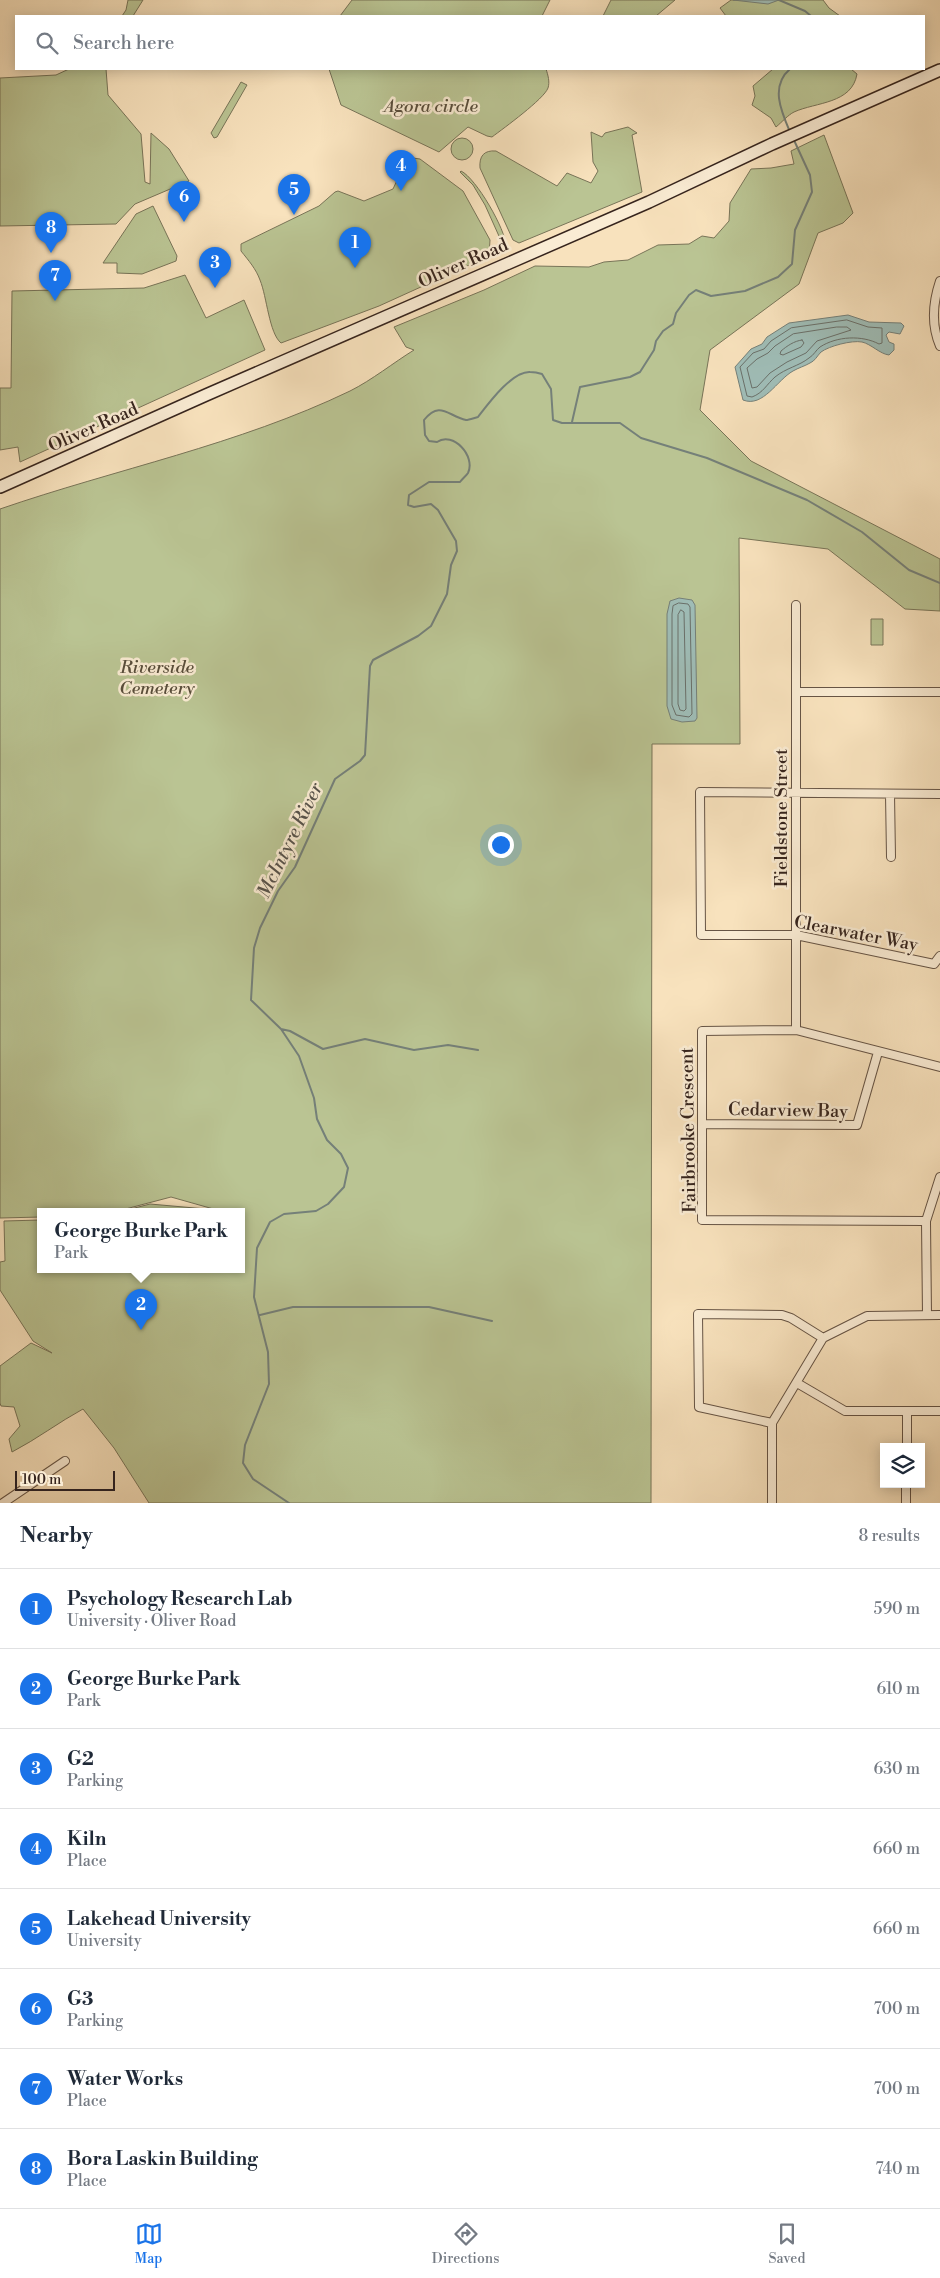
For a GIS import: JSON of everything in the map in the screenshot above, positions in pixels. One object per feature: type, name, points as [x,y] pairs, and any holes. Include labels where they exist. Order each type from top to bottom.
[{"type":"main road","name":"Oliver Road","points":[[0,488],[206,395],[649,202],[806,128],[940,70]]},
{"type":"street","points":[[940,281],[936,295],[934,325],[940,346]]},
{"type":"street","name":"Fieldstone Street","points":[[796,605],[796,1030]]},
{"type":"street","points":[[796,692],[940,692]]},
{"type":"street","name":"Clearwater Way","points":[[795,794],[700,792],[701,934],[796,935],[934,964],[940,956]]},
{"type":"street","points":[[795,794],[940,794]]},
{"type":"street","points":[[890,794],[891,857]]},
{"type":"street","name":"Fairbrooke Crescent","points":[[926,1221],[702,1220],[702,1031],[796,1030],[940,1067]]},
{"type":"street","name":"Cedarview Bay","points":[[702,1124],[857,1125],[878,1052]]},
{"type":"street","points":[[927,1315],[926,1221],[940,1177]]},
{"type":"street","points":[[772,1423],[699,1408],[698,1314],[782,1315],[791,1318],[823,1338]]},
{"type":"street","points":[[772,1503],[772,1423],[823,1338],[867,1316],[940,1315]]},
{"type":"street","points":[[797,1383],[845,1411],[940,1411]]},
{"type":"street","points":[[906,1443],[907,1411]]},
{"type":"street","points":[[3,1503],[65,1460]]},
{"type":"street","points":[[906,1488],[906,1503]]},
{"type":"green space","points":[[128,0],[143,0],[134,15],[123,15]]},
{"type":"green space","points":[[352,0],[550,0],[542,15],[341,15]]},
{"type":"green space","points":[[611,0],[675,0],[657,15],[604,15]]},
{"type":"green space","points":[[731,0],[823,0],[829,8],[839,15],[725,15],[720,8]]},
{"type":"green space","points":[[67,70],[106,70],[108,95],[141,134],[145,182],[150,184],[151,133],[169,149],[189,181],[135,204],[116,224],[0,226],[0,78],[56,75]]},
{"type":"green space","name":"Agora circle","points":[[329,70],[546,70],[549,83],[545,93],[539,99],[492,137],[468,127],[439,152],[341,105]]},
{"type":"green space","points":[[772,70],[852,70],[857,74],[854,84],[841,97],[794,112],[776,127],[771,118],[752,105],[755,96],[753,86]]},
{"type":"green space","points":[[241,82],[247,85],[217,137],[214,138],[211,133]]},
{"type":"green space","points":[[628,127],[637,133],[632,135],[642,192],[519,243],[513,240],[480,168],[481,157],[485,153],[496,151],[557,186],[567,173],[591,183],[598,171],[593,162],[591,132],[602,137],[605,133]]},
{"type":"green space","name":"Riverside Cemetery","points":[[824,135],[853,213],[843,223],[818,233],[799,284],[710,350],[700,410],[751,461],[940,559],[940,611],[905,609],[828,549],[739,538],[740,744],[652,744],[651,1503],[149,1503],[114,1448],[83,1409],[12,1452],[9,1439],[20,1426],[14,1407],[1,1406],[0,1403],[0,1366],[31,1343],[52,1353],[33,1341],[0,1290],[0,1262],[5,1261],[4,1221],[37,1220],[37,1273],[245,1273],[245,1208],[210,1208],[171,1197],[129,1208],[37,1208],[37,1217],[0,1218],[0,509],[221,442],[308,410],[350,391],[414,350],[406,347],[394,327],[484,290],[535,266],[589,267],[604,262],[628,260],[658,245],[689,244],[702,236],[714,238],[729,221],[730,203],[751,169],[794,164],[791,151]]},
{"type":"green space","points":[[462,138],[470,141],[473,149],[470,157],[462,160],[454,157],[451,149],[454,141]]},
{"type":"green space","points":[[413,158],[420,159],[463,191],[490,240],[489,256],[379,306],[281,343],[271,323],[260,280],[241,251],[241,244],[319,206],[335,192],[338,191],[364,201],[393,189],[400,174]]},
{"type":"green space","points":[[461,171],[474,183],[489,205],[505,238],[506,246],[503,245],[485,205],[473,185]]},
{"type":"green space","points":[[153,206],[177,256],[176,261],[142,274],[117,273],[117,263],[103,263],[136,214]]},
{"type":"green space","points":[[185,275],[206,318],[244,300],[265,350],[20,462],[18,447],[0,450],[0,388],[11,388],[12,291],[144,288]]},
{"type":"green space","points":[[871,619],[883,619],[883,645],[871,645]]},
{"type":"green space","points":[[150,1204],[195,1208],[135,1208]]},
{"type":"water","points":[[733,0],[779,0],[768,4]]},
{"type":"water","points":[[848,315],[869,322],[901,323],[904,326],[900,334],[889,332],[886,335],[889,342],[894,344],[894,350],[889,355],[862,342],[835,346],[821,352],[815,360],[787,375],[763,397],[757,400],[743,400],[735,367],[751,349],[762,344],[767,337],[789,323]]},
{"type":"water","points":[[679,598],[692,600],[695,605],[697,718],[695,721],[682,722],[671,719],[667,706],[667,614],[670,601]]},
{"type":"waterway","name":"McIntyre River","points":[[779,0],[810,15]]},
{"type":"waterway","name":"McIntyre River","points":[[789,70],[780,83],[779,99],[783,116],[790,132]]},
{"type":"waterway","name":"McIntyre River","points":[[572,422],[580,387],[630,377],[640,372],[654,350],[656,341],[663,331],[673,324],[676,313],[689,295],[696,290],[711,296],[745,291],[778,277],[792,264],[795,230],[812,192],[810,175],[793,138]]},
{"type":"waterway","name":"McIntyre River","points":[[289,1503],[253,1479],[243,1463],[245,1445],[269,1384],[268,1352],[254,1297],[257,1248],[270,1222],[284,1214],[316,1211],[328,1204],[344,1187],[348,1168],[341,1154],[327,1140],[317,1119],[314,1098],[299,1056],[281,1029],[251,1000],[254,948],[260,928],[278,891],[295,867],[335,779],[360,761],[365,755],[370,666],[373,660],[418,636],[431,626],[447,594],[451,565],[457,551],[456,541],[438,510],[431,504],[414,507],[408,505],[409,495],[429,482],[460,482],[468,473],[470,466],[466,453],[456,442],[443,439],[437,442],[429,441],[425,435],[424,420],[430,414],[440,410],[466,420],[478,417],[508,382],[523,373],[542,374],[551,389],[553,420],[562,423],[620,423],[641,438],[707,458],[807,500],[862,532],[909,570],[940,583]]},
{"type":"waterway","points":[[281,1029],[290,1031],[323,1049],[365,1039],[414,1050],[448,1045],[478,1050]]},
{"type":"waterway","points":[[260,1315],[293,1307],[429,1307],[492,1321]]},
{"type":"place","name":"Kiln","points":[[401,191]]},
{"type":"place","name":"Lakehead University","points":[[294,215]]},
{"type":"place","name":"G3","points":[[184,222]]},
{"type":"place","name":"Bora Laskin Building","points":[[51,253]]},
{"type":"place","name":"Psychology Research Lab","points":[[355,268]]},
{"type":"place","name":"G2","points":[[215,288]]},
{"type":"place","name":"Water Works","points":[[55,301]]},
{"type":"place","name":"George Burke Park","points":[[141,1330]]}]
